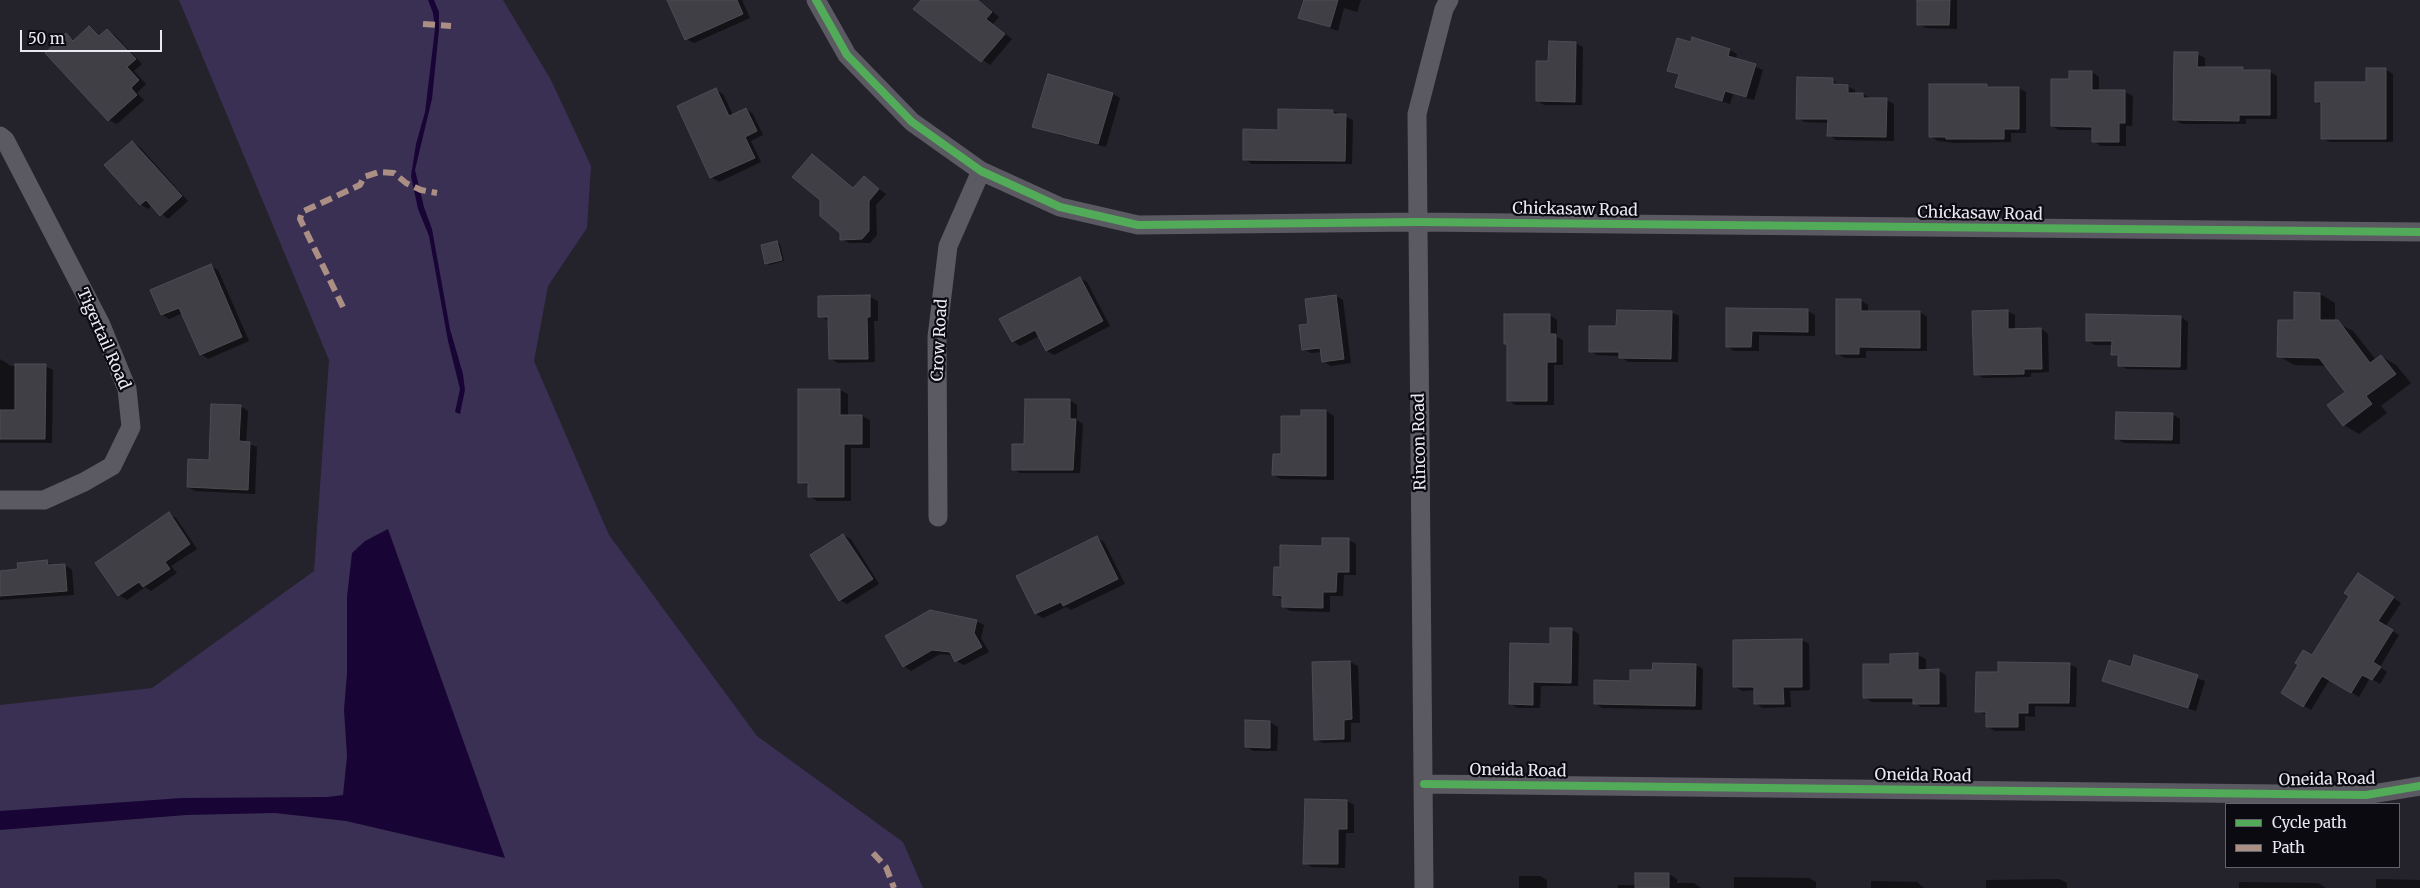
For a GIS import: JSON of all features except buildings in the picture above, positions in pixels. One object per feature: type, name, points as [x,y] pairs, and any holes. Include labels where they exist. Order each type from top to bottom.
[{"type":"street","name":"Chickasaw Road","points":[[816,0],[847,54],[912,122],[981,171],[1060,207],[1138,225],[1418,222],[2420,232]]},
{"type":"street","name":"Rincon Road","points":[[1424,888],[1417,114],[1444,9],[1449,0]]},
{"type":"street","name":"Tigertail Road","points":[[0,136],[5,140],[101,326],[127,389],[131,426],[112,466],[84,482],[44,500],[0,500]]},
{"type":"street","name":"Crow Road","points":[[938,516],[937,336],[940,309],[948,246],[981,171]]},
{"type":"street","name":"Oneida Road","points":[[1424,784],[2366,795],[2420,786]]},
{"type":"shaded area","points":[[179,0],[503,0],[551,80],[591,166],[587,228],[548,286],[534,361],[609,535],[757,736],[903,842],[923,888],[0,888],[0,705],[152,688],[314,571],[329,360]]},
{"type":"shaded area","points":[[428,0],[434,0],[439,12],[439,30],[432,99],[415,170],[424,207],[432,229],[450,329],[463,374],[465,390],[460,414],[455,412],[460,389],[448,341],[429,236],[418,209],[411,176],[416,144],[425,112],[435,29],[433,13]]},
{"type":"shaded area","points":[[388,529],[505,858],[346,821],[275,813],[186,815],[0,830],[0,811],[182,798],[327,797],[343,795],[347,756],[344,710],[347,673],[347,597],[352,553],[365,541]]},
{"type":"marked path","points":[[423,24],[451,26]]},
{"type":"marked path","points":[[343,307],[300,219],[302,212],[360,185],[364,177],[379,172],[394,173],[406,183],[421,190],[437,193]]},
{"type":"marked path","points":[[873,853],[886,867],[894,888]]},
{"type":"cycle path","points":[[816,0],[847,55],[912,122],[981,171],[1060,207],[1138,225],[1418,222],[2420,232]]},
{"type":"cycle path","points":[[1424,784],[2366,795],[2420,786]]}]
